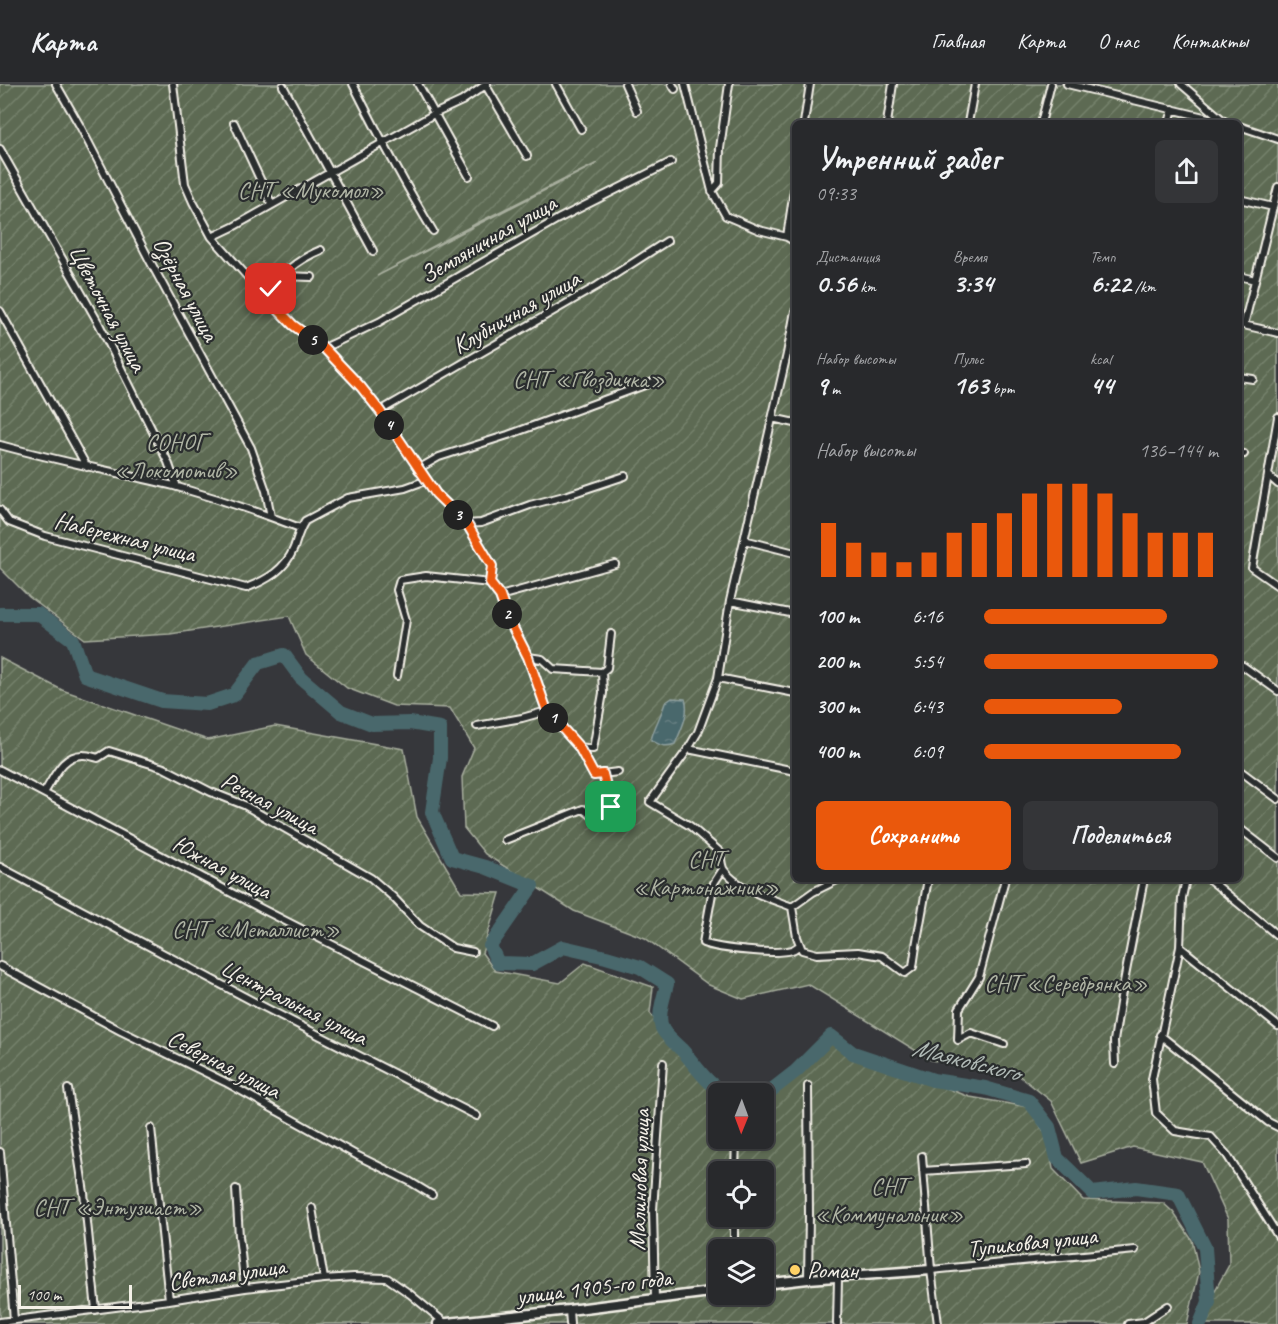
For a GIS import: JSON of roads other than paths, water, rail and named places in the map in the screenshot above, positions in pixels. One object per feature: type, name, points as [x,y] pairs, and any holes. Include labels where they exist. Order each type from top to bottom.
[{"type":"street","name":"Озёрная улица","points":[[56,84],[251,448],[266,491],[271,517]]},
{"type":"street","points":[[173,84],[185,184],[212,237],[293,325],[324,348],[361,387],[436,494],[467,524],[492,566],[490,583],[500,596],[507,616],[528,657],[547,711],[579,747],[594,775],[618,772]]},
{"type":"street","points":[[352,84],[410,194],[433,231]]},
{"type":"street","points":[[418,84],[469,176]]},
{"type":"street","points":[[212,237],[434,114],[462,101],[486,84],[527,156]]},
{"type":"street","points":[[556,84],[581,129]]},
{"type":"street","points":[[625,84],[637,111]]},
{"type":"street","points":[[685,84],[712,191],[726,216],[759,230],[792,240]]},
{"type":"street","points":[[712,191],[719,183],[720,148],[729,84]]},
{"type":"street","points":[[804,120],[810,84]]},
{"type":"street","points":[[887,120],[893,84]]},
{"type":"street","points":[[969,120],[975,84]]},
{"type":"street","points":[[1042,120],[1051,84]]},
{"type":"street","points":[[1067,84],[1219,120]]},
{"type":"street","points":[[1181,84],[1225,120]]},
{"type":"street","points":[[283,86],[373,251]]},
{"type":"street","points":[[1170,120],[1173,109]]},
{"type":"street","points":[[234,123],[272,205]]},
{"type":"street","points":[[1242,127],[1278,139]]},
{"type":"street","name":"Цветочная улица","points":[[0,148],[99,324],[168,462],[177,487]]},
{"type":"street","name":"Земляничная улица","points":[[324,348],[379,322],[558,219],[671,162]]},
{"type":"street","points":[[1242,321],[1255,280],[1278,186]]},
{"type":"street","points":[[1242,200],[1274,207]]},
{"type":"street","points":[[787,237],[792,204]]},
{"type":"street","name":"Клубничная улица","points":[[380,411],[597,286],[667,241]]},
{"type":"street","points":[[268,299],[271,289],[282,276],[307,256],[321,250]]},
{"type":"street","points":[[282,276],[312,277]]},
{"type":"street","points":[[1242,277],[1255,280]]},
{"type":"street","points":[[0,311],[87,467]]},
{"type":"street","points":[[1242,324],[1278,333]]},
{"type":"street","points":[[792,327],[730,601],[718,678],[698,732],[650,802],[690,826],[720,852],[723,869],[734,879],[758,894],[792,907]]},
{"type":"street","points":[[1242,377],[1253,379]]},
{"type":"street","points":[[418,469],[439,457],[508,435],[653,382]]},
{"type":"street","points":[[1278,417],[1252,568],[1278,586]]},
{"type":"street","points":[[772,418],[792,422]]},
{"type":"street","points":[[0,445],[177,487],[300,528],[305,521],[348,498],[405,488],[427,480]]},
{"type":"street","points":[[467,524],[481,523],[530,505],[626,476]]},
{"type":"street","points":[[1269,476],[1278,484]]},
{"type":"street","name":"Набережная улица","points":[[0,510],[9,522],[45,536],[246,588],[264,581],[287,563],[300,528]]},
{"type":"street","points":[[744,540],[792,552]]},
{"type":"street","points":[[500,596],[615,564]]},
{"type":"street","points":[[397,676],[406,620],[397,590],[400,580],[426,576],[490,583]]},
{"type":"street","points":[[730,601],[792,613]]},
{"type":"street","points":[[528,657],[542,659],[553,669],[602,672],[607,668],[611,634]]},
{"type":"street","points":[[1244,666],[1278,691]]},
{"type":"street","points":[[579,747],[593,749],[603,693],[602,672]]},
{"type":"street","points":[[718,678],[792,692]]},
{"type":"street","points":[[477,726],[547,711]]},
{"type":"street","points":[[688,749],[792,770]]},
{"type":"street","name":"Речная улица","points":[[44,793],[61,766],[69,758],[83,755],[98,758],[109,751],[164,768],[211,792],[244,805],[370,878],[393,897],[420,926],[453,948],[473,952]]},
{"type":"street","name":"Южная улица","points":[[0,770],[262,909],[492,1026]]},
{"type":"street","points":[[1242,772],[1278,799]]},
{"type":"street","points":[[505,840],[583,809],[595,818],[605,817],[611,807],[603,774]]},
{"type":"street","points":[[1242,830],[1278,858]]},
{"type":"street","name":"Центральная улица","points":[[0,867],[477,1116]]},
{"type":"street","points":[[723,869],[714,884],[703,943],[770,952],[791,950],[800,945]]},
{"type":"street","points":[[792,907],[813,892],[833,882]]},
{"type":"street","points":[[792,907],[797,938],[802,950],[817,954],[858,952],[882,956],[905,973],[913,967],[927,882]]},
{"type":"street","points":[[1004,882],[979,977],[959,1010],[958,1040],[971,1033],[1004,1044]]},
{"type":"street","points":[[1115,1064],[1114,1041],[1119,1008],[1143,882]]},
{"type":"street","points":[[1185,882],[1182,898],[1180,947],[1152,1079],[1156,1113],[1174,1131],[1211,1137],[1227,1155],[1278,1236]]},
{"type":"street","points":[[1213,882],[1278,936]]},
{"type":"street","points":[[1180,947],[1278,1026]]},
{"type":"street","name":"Северная улица","points":[[0,966],[121,1031],[225,1082],[432,1195]]},
{"type":"street","points":[[1160,1035],[1268,1122],[1278,1127]]},
{"type":"street","name":"Малиновая улица","points":[[655,1299],[653,1210],[663,1063]]},
{"type":"street","points":[[808,1086],[808,1280]]},
{"type":"street","points":[[68,1089],[84,1193],[96,1310]]},
{"type":"street","points":[[151,1128],[169,1300]]},
{"type":"street","points":[[0,1152],[14,1320]]},
{"type":"street","points":[[922,1156],[938,1324]]},
{"type":"street","points":[[923,1171],[1026,1164]]},
{"type":"street","points":[[236,1189],[245,1288]]},
{"type":"street","points":[[312,1208],[324,1279]]},
{"type":"street","name":"Тупиковая улица","points":[[932,1270],[1135,1250]]},
{"type":"street","points":[[774,1283],[932,1270]]},
{"type":"street","name":"Светлая улица","points":[[0,1322],[245,1288],[354,1277],[387,1278],[410,1294],[441,1323]]},
{"type":"street","points":[[837,1324],[838,1278]]},
{"type":"street","name":"улица 1905-го года","points":[[441,1323],[708,1292]]},
{"type":"street","points":[[1128,1324],[1143,1322],[1168,1306]]},
{"type":"street","points":[[569,1310],[570,1324]]},
{"type":"water","points":[[672,698],[685,699],[686,716],[675,744],[668,746],[651,740],[665,703]]},
{"type":"waterway","name":"Маяковского","points":[[0,614],[38,614],[73,640],[85,675],[162,701],[207,704],[234,695],[258,663],[284,655],[301,678],[341,712],[372,724],[410,723],[440,728],[440,758],[432,812],[452,858],[485,867],[532,886],[490,946],[498,963],[532,964],[563,947],[640,967],[667,984],[660,1014],[661,1025],[669,1038],[710,1083]]},
{"type":"waterway","name":"Маяковского","points":[[774,1088],[796,1071],[831,1036],[853,1053],[933,1080],[985,1088],[1029,1101],[1049,1127],[1057,1158],[1093,1193],[1136,1188],[1178,1194],[1205,1248],[1209,1302],[1200,1324]]},
{"type":"place","name":"Роман","points":[[795,1270]]},
{"type":"park label","name":"СНТ «Мукомол»","points":[[311,190]]},
{"type":"park label","name":"СНТ «Гвоздичка»","points":[[589,379]]},
{"type":"park label","name":"СОНОГ «Локомотив»","points":[[176,456]]},
{"type":"park label","name":"СНТ «Картонажник»","points":[[706,873]]},
{"type":"park label","name":"СНТ «Металлист»","points":[[256,929]]},
{"type":"park label","name":"СНТ «Серебрянка»","points":[[1066,983]]},
{"type":"park label","name":"СНТ «Коммунальник»","points":[[889,1200]]},
{"type":"park label","name":"СНТ «Энтузиаст»","points":[[118,1207]]}]
